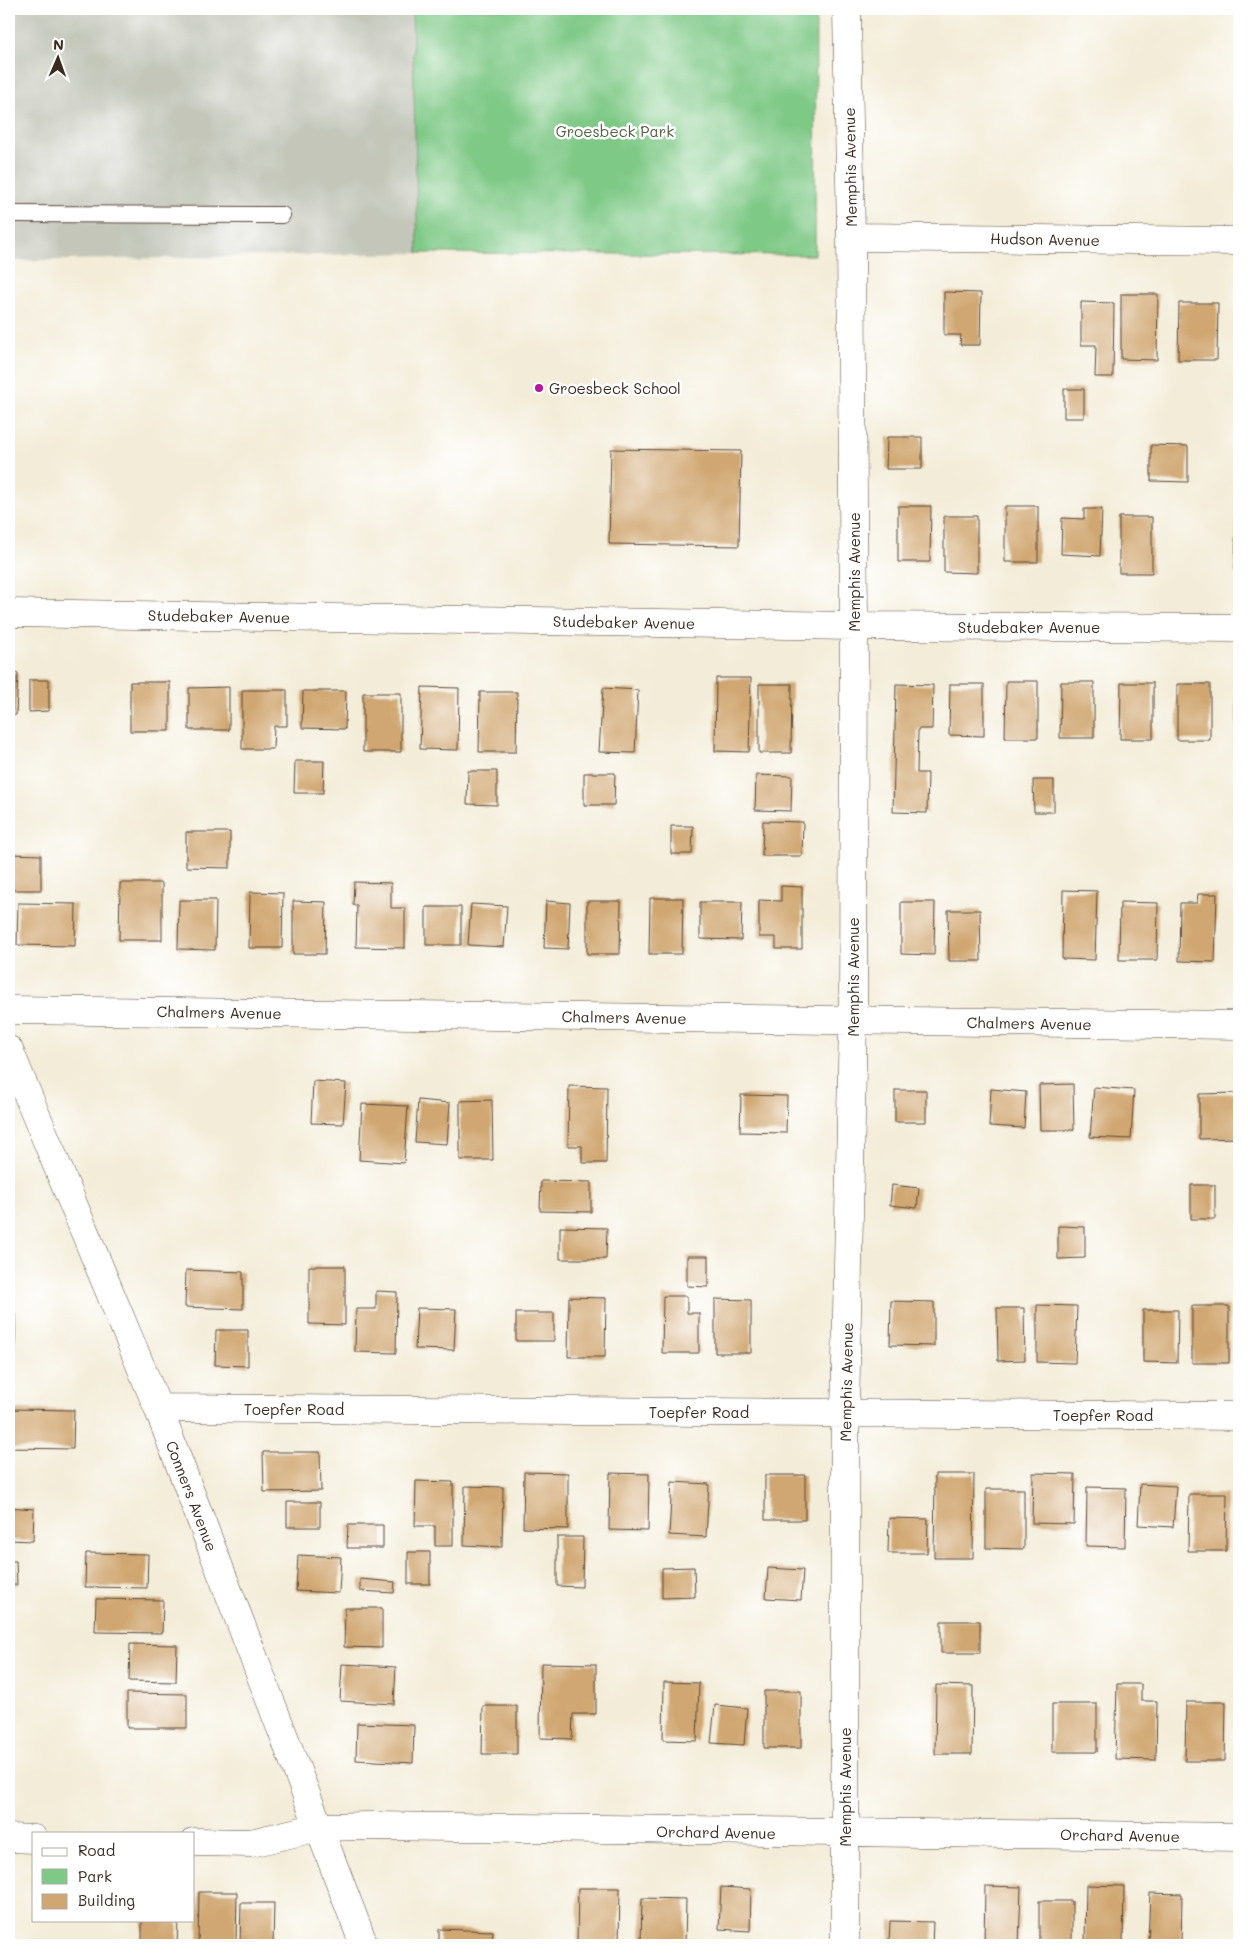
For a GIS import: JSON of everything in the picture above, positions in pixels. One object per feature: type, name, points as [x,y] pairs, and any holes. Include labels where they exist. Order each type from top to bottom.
[{"type":"street","name":"Memphis Avenue","points":[[845,1945],[845,1413],[853,1020],[854,626],[847,9]]},
{"type":"street","name":"Hudson Avenue","points":[[851,237],[1239,241]]},
{"type":"street","name":"Studebaker Avenue","points":[[9,613],[854,626],[1239,628]]},
{"type":"street","name":"Chalmers Avenue","points":[[9,1010],[1239,1025]]},
{"type":"street","name":"Conners Avenue","points":[[9,1050],[158,1408],[364,1945]]},
{"type":"street","name":"Toepfer Road","points":[[158,1408],[1239,1416]]},
{"type":"street","name":"Orchard Avenue","points":[[195,1842],[250,1843],[319,1827],[1239,1837]]},
{"type":"street","points":[[9,1838],[32,1838]]},
{"type":"lane","points":[[9,214],[282,215]]},
{"type":"shaded area","points":[[9,9],[412,9],[418,253],[9,261]]},
{"type":"green space","name":"Groesbeck Park","points":[[412,9],[816,9],[815,255],[418,253]]},
{"type":"building","points":[[944,292],[981,293],[980,345],[960,345],[961,335],[944,335]]},
{"type":"building","points":[[1121,294],[1158,294],[1157,360],[1121,359]]},
{"type":"building","points":[[1081,302],[1114,303],[1113,377],[1095,377],[1096,345],[1081,345]]},
{"type":"building","points":[[1179,303],[1218,303],[1217,360],[1178,360]]},
{"type":"building","points":[[1064,389],[1084,389],[1084,418],[1064,418]]},
{"type":"building","points":[[887,437],[922,437],[922,469],[886,469]]},
{"type":"building","points":[[1151,445],[1188,446],[1188,482],[1151,481]]},
{"type":"building","points":[[611,449],[741,451],[739,546],[609,544]]},
{"type":"building","points":[[1237,489],[1239,489],[1239,574],[1235,574]]},
{"type":"building","points":[[898,506],[931,506],[930,562],[898,562]]},
{"type":"building","points":[[1005,506],[1038,506],[1038,562],[1005,562]]},
{"type":"building","points":[[1084,509],[1102,509],[1100,556],[1061,554],[1062,518],[1084,519]]},
{"type":"building","points":[[944,516],[977,516],[977,573],[944,572]]},
{"type":"building","points":[[1119,517],[1152,517],[1152,573],[1119,573]]},
{"type":"building","points":[[9,673],[18,673],[16,715],[9,715]]},
{"type":"building","points":[[716,678],[751,678],[749,752],[715,751]]},
{"type":"building","points":[[29,680],[49,680],[49,711],[29,712]]},
{"type":"building","points":[[1006,681],[1038,681],[1038,738],[1005,738]]},
{"type":"building","points":[[130,682],[170,682],[170,731],[130,731]]},
{"type":"building","points":[[1061,682],[1094,682],[1094,738],[1060,738]]},
{"type":"building","points":[[1121,683],[1153,683],[1153,739],[1120,739]]},
{"type":"building","points":[[759,684],[792,684],[791,753],[759,753]]},
{"type":"building","points":[[896,684],[933,685],[932,729],[918,729],[917,773],[928,773],[927,813],[893,812]]},
{"type":"building","points":[[950,684],[984,684],[984,736],[949,735]]},
{"type":"building","points":[[1177,684],[1210,684],[1210,740],[1177,740]]},
{"type":"building","points":[[1236,684],[1239,684],[1239,740],[1236,740]]},
{"type":"building","points":[[229,687],[229,730],[189,730],[189,688]]},
{"type":"building","points":[[422,687],[459,688],[458,750],[420,749]]},
{"type":"building","points":[[603,688],[638,690],[635,753],[599,752]]},
{"type":"building","points":[[242,690],[287,690],[287,726],[274,726],[273,749],[242,749]]},
{"type":"building","points":[[303,691],[346,691],[345,729],[302,728]]},
{"type":"building","points":[[480,692],[517,692],[516,752],[479,752]]},
{"type":"building","points":[[363,693],[401,693],[401,752],[363,752]]},
{"type":"building","points":[[295,761],[324,761],[323,793],[294,793]]},
{"type":"building","points":[[468,771],[497,771],[497,805],[467,804]]},
{"type":"building","points":[[584,773],[615,773],[614,805],[584,805]]},
{"type":"building","points":[[756,775],[792,776],[791,811],[755,810]]},
{"type":"building","points":[[1033,780],[1054,780],[1054,812],[1034,812]]},
{"type":"building","points":[[763,821],[803,822],[802,856],[762,856]]},
{"type":"building","points":[[671,826],[693,826],[692,854],[671,854]]},
{"type":"building","points":[[186,832],[230,832],[230,868],[186,867]]},
{"type":"building","points":[[9,854],[41,855],[41,890],[9,890]]},
{"type":"building","points":[[354,882],[391,883],[391,908],[405,908],[405,948],[356,947],[357,905],[353,905]]},
{"type":"building","points":[[120,883],[162,883],[162,940],[119,940]]},
{"type":"building","points":[[781,886],[802,887],[802,949],[776,949],[776,937],[759,937],[759,900],[781,901]]},
{"type":"building","points":[[1063,890],[1097,891],[1095,960],[1062,959]]},
{"type":"building","points":[[250,892],[283,893],[282,948],[249,948]]},
{"type":"building","points":[[1198,894],[1217,894],[1215,962],[1179,961],[1180,903],[1197,903]]},
{"type":"building","points":[[650,898],[683,898],[682,954],[649,954]]},
{"type":"building","points":[[179,900],[216,900],[215,950],[178,949]]},
{"type":"building","points":[[293,901],[326,902],[325,954],[293,954]]},
{"type":"building","points":[[546,901],[570,903],[568,949],[544,948]]},
{"type":"building","points":[[587,901],[621,901],[620,954],[587,954]]},
{"type":"building","points":[[700,902],[742,902],[741,940],[700,939]]},
{"type":"building","points":[[901,902],[935,902],[934,955],[901,954]]},
{"type":"building","points":[[1120,902],[1158,903],[1157,960],[1119,960]]},
{"type":"building","points":[[18,903],[76,904],[75,946],[17,945]]},
{"type":"building","points":[[471,904],[507,906],[504,947],[468,945]]},
{"type":"building","points":[[426,907],[461,907],[461,945],[426,945]]},
{"type":"building","points":[[948,910],[980,910],[981,961],[949,961]]},
{"type":"building","points":[[313,1081],[346,1083],[343,1124],[311,1123]]},
{"type":"building","points":[[1073,1084],[1074,1130],[1040,1130],[1039,1085]]},
{"type":"building","points":[[569,1086],[607,1087],[606,1163],[582,1163],[582,1146],[568,1146]]},
{"type":"building","points":[[1094,1087],[1134,1090],[1131,1139],[1090,1137]]},
{"type":"building","points":[[991,1089],[1026,1092],[1024,1128],[989,1126]]},
{"type":"building","points":[[895,1090],[926,1090],[926,1122],[895,1122]]},
{"type":"building","points":[[1239,1093],[1239,1138],[1199,1139],[1199,1094]]},
{"type":"building","points":[[741,1095],[787,1096],[786,1133],[740,1132]]},
{"type":"building","points":[[418,1100],[450,1103],[447,1144],[415,1142]]},
{"type":"building","points":[[492,1100],[493,1160],[460,1160],[460,1101]]},
{"type":"building","points":[[362,1104],[408,1106],[404,1163],[359,1160]]},
{"type":"building","points":[[541,1181],[591,1182],[591,1212],[540,1211]]},
{"type":"building","points":[[892,1185],[919,1188],[917,1208],[890,1205]]},
{"type":"building","points":[[1191,1185],[1215,1185],[1215,1219],[1191,1219]]},
{"type":"building","points":[[1058,1226],[1085,1227],[1085,1258],[1058,1259]]},
{"type":"building","points":[[560,1227],[607,1228],[606,1259],[560,1259]]},
{"type":"building","points":[[687,1256],[708,1256],[708,1287],[687,1286]]},
{"type":"building","points":[[309,1266],[345,1266],[345,1325],[309,1324]]},
{"type":"building","points":[[186,1270],[243,1272],[243,1309],[185,1307]]},
{"type":"building","points":[[376,1291],[397,1292],[396,1353],[355,1352],[356,1309],[376,1309]]},
{"type":"building","points":[[663,1296],[687,1296],[687,1313],[699,1313],[699,1353],[662,1353]]},
{"type":"building","points":[[569,1297],[606,1298],[605,1357],[568,1357]]},
{"type":"building","points":[[715,1299],[751,1300],[751,1353],[715,1353]]},
{"type":"building","points":[[891,1301],[934,1302],[934,1346],[890,1345]]},
{"type":"building","points":[[1037,1305],[1077,1306],[1075,1363],[1037,1362]]},
{"type":"building","points":[[1192,1306],[1229,1306],[1229,1363],[1192,1363]]},
{"type":"building","points":[[417,1308],[456,1309],[454,1350],[415,1349]]},
{"type":"building","points":[[997,1308],[1024,1308],[1025,1360],[998,1361]]},
{"type":"building","points":[[1143,1310],[1178,1310],[1177,1363],[1143,1362]]},
{"type":"building","points":[[516,1313],[554,1313],[554,1341],[516,1341]]},
{"type":"building","points":[[9,1314],[15,1314],[15,1348],[9,1348]]},
{"type":"building","points":[[216,1330],[248,1330],[248,1366],[215,1365]]},
{"type":"building","points":[[9,1409],[74,1410],[73,1449],[9,1448]]},
{"type":"building","points":[[263,1452],[320,1452],[321,1491],[264,1492]]},
{"type":"building","points":[[524,1472],[568,1473],[568,1529],[523,1528]]},
{"type":"building","points":[[610,1473],[649,1474],[648,1531],[609,1530]]},
{"type":"building","points":[[1033,1473],[1075,1474],[1074,1524],[1032,1523]]},
{"type":"building","points":[[935,1474],[974,1474],[973,1558],[934,1558]]},
{"type":"building","points":[[765,1475],[805,1475],[805,1520],[765,1520]]},
{"type":"building","points":[[416,1481],[453,1482],[453,1546],[435,1546],[435,1526],[415,1526]]},
{"type":"building","points":[[672,1482],[709,1484],[706,1537],[669,1535]]},
{"type":"building","points":[[1140,1484],[1176,1486],[1173,1527],[1138,1525]]},
{"type":"building","points":[[465,1486],[503,1487],[502,1547],[464,1545]]},
{"type":"building","points":[[1087,1487],[1126,1488],[1125,1547],[1086,1546]]},
{"type":"building","points":[[986,1489],[1024,1489],[1024,1549],[986,1548]]},
{"type":"building","points":[[1189,1494],[1227,1494],[1226,1551],[1188,1551]]},
{"type":"building","points":[[287,1502],[320,1502],[320,1527],[287,1527]]},
{"type":"building","points":[[9,1507],[34,1509],[33,1541],[9,1540]]},
{"type":"building","points":[[889,1518],[928,1519],[927,1553],[888,1553]]},
{"type":"building","points":[[348,1525],[383,1525],[383,1548],[347,1548]]},
{"type":"building","points":[[557,1537],[583,1537],[582,1587],[557,1586]]},
{"type":"building","points":[[408,1552],[430,1552],[430,1584],[408,1584]]},
{"type":"building","points":[[86,1553],[148,1554],[147,1588],[85,1587]]},
{"type":"building","points":[[298,1555],[341,1557],[339,1593],[296,1591]]},
{"type":"building","points":[[9,1561],[16,1561],[17,1585],[9,1585]]},
{"type":"building","points":[[694,1567],[695,1597],[662,1598],[662,1568]]},
{"type":"building","points":[[768,1568],[803,1570],[801,1600],[766,1598]]},
{"type":"building","points":[[360,1579],[395,1582],[394,1593],[360,1591]]},
{"type":"building","points":[[96,1599],[163,1600],[162,1633],[95,1632]]},
{"type":"building","points":[[345,1608],[382,1608],[382,1648],[344,1647]]},
{"type":"building","points":[[941,1621],[980,1621],[980,1653],[941,1653]]},
{"type":"building","points":[[130,1644],[177,1645],[176,1682],[129,1681]]},
{"type":"building","points":[[541,1663],[596,1664],[596,1714],[573,1714],[572,1739],[540,1738]]},
{"type":"building","points":[[342,1664],[396,1667],[394,1704],[340,1701]]},
{"type":"building","points":[[664,1682],[699,1683],[697,1741],[663,1740]]},
{"type":"building","points":[[1117,1684],[1141,1684],[1141,1701],[1157,1701],[1156,1760],[1115,1759]]},
{"type":"building","points":[[936,1685],[973,1686],[972,1754],[935,1754]]},
{"type":"building","points":[[764,1691],[801,1691],[801,1748],[764,1748]]},
{"type":"building","points":[[127,1693],[187,1694],[187,1728],[127,1728]]},
{"type":"building","points":[[1186,1702],[1226,1702],[1225,1761],[1185,1761]]},
{"type":"building","points":[[1052,1704],[1097,1704],[1097,1752],[1052,1752]]},
{"type":"building","points":[[715,1705],[747,1708],[744,1745],[711,1743]]},
{"type":"building","points":[[483,1706],[517,1706],[517,1754],[482,1754]]},
{"type":"building","points":[[357,1723],[414,1725],[413,1763],[356,1760]]},
{"type":"building","points":[[1086,1885],[1124,1886],[1123,1945],[1085,1945]]},
{"type":"building","points":[[985,1886],[1021,1887],[1019,1945],[984,1945]]},
{"type":"building","points":[[721,1887],[751,1889],[750,1931],[719,1929]]},
{"type":"building","points":[[578,1888],[620,1888],[619,1945],[577,1945]]},
{"type":"building","points":[[199,1892],[237,1892],[236,1945],[198,1945]]},
{"type":"building","points":[[1150,1893],[1182,1894],[1181,1945],[1148,1945]]},
{"type":"building","points":[[642,1898],[686,1899],[685,1945],[641,1945]]},
{"type":"building","points":[[1039,1901],[1072,1901],[1072,1945],[1039,1945]]},
{"type":"building","points":[[241,1903],[274,1903],[273,1945],[240,1945]]},
{"type":"building","points":[[890,1921],[933,1922],[932,1945],[889,1945]]},
{"type":"building","points":[[142,1922],[178,1922],[177,1945],[142,1945]]},
{"type":"building","points":[[439,1929],[493,1931],[492,1945],[439,1945]]},
{"type":"place","name":"Groesbeck School","points":[[539,388]]}]
